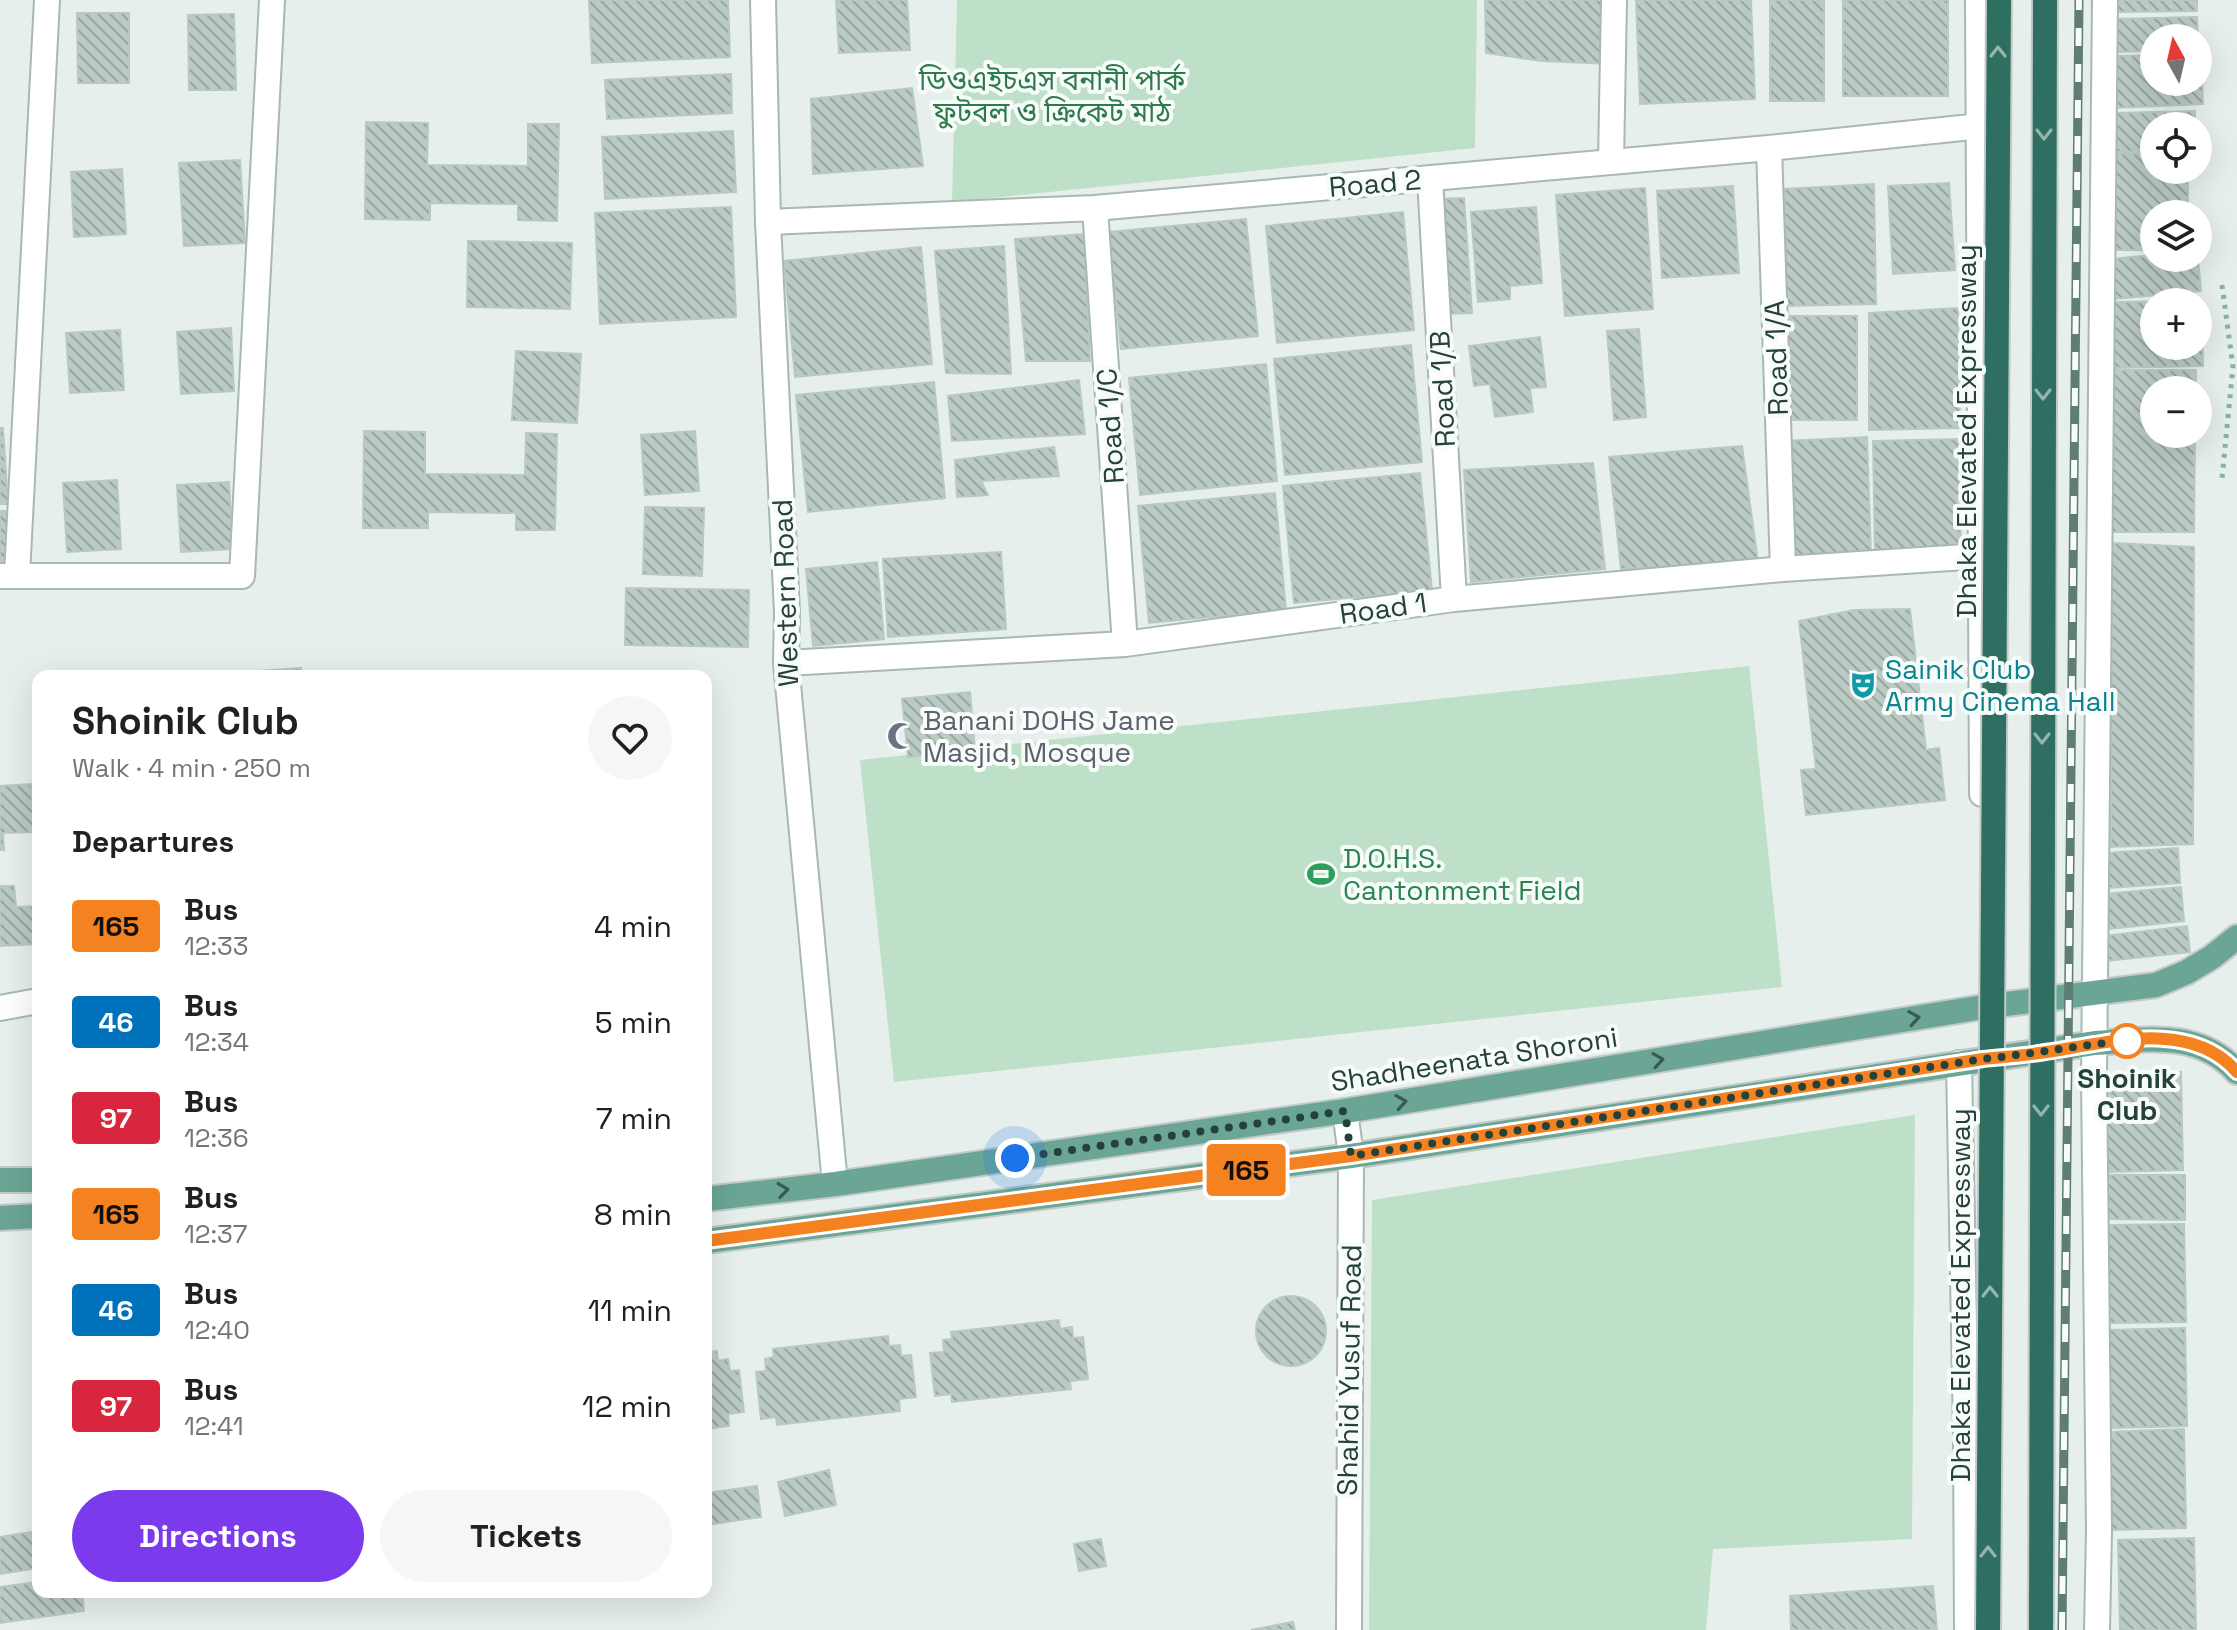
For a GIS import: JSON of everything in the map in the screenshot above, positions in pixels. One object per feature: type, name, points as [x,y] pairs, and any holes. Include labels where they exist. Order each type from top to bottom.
[{"type":"highway","name":"Dhaka Elevated Expressway","points":[[1988,1630],[1999,0]]},
{"type":"highway","points":[[2041,1630],[2045,0]]},
{"type":"main road","name":"Shadheenata Shoroni","points":[[712,1198],[835,1184],[1345,1111],[1983,1007],[2156,985],[2212,957],[2237,937]]},
{"type":"main road","points":[[712,1240],[1351,1156],[2095,1043],[2168,1039],[2193,1044],[2217,1052],[2237,1072]]},
{"type":"main road","points":[[0,1180],[32,1180]]},
{"type":"main road","points":[[0,1218],[32,1216]]},
{"type":"street","points":[[47,0],[9,575],[242,576],[272,0]]},
{"type":"street","name":"Western Road","points":[[763,0],[768,222],[787,612],[786,663],[835,1184]]},
{"type":"street","points":[[1611,161],[1614,0]]},
{"type":"street","points":[[1967,1630],[1971,1061],[1983,1007],[1978,0]]},
{"type":"street","points":[[2097,1630],[2095,994],[2105,0]]},
{"type":"street","name":"Road 2","points":[[768,222],[1095,208],[1981,126]]},
{"type":"street","name":"Road 1/A","points":[[1769,148],[1783,569]]},
{"type":"street","name":"Road 1/B","points":[[1430,179],[1454,599]]},
{"type":"street","name":"Road 1/C","points":[[1095,208],[1125,644]]},
{"type":"street","name":"Road 1","points":[[786,663],[1125,644],[1454,599],[1783,569],[1981,556]]},
{"type":"street","points":[[0,1008],[32,1002]]},
{"type":"street","name":"Shahid Yusuf Road","points":[[1345,1111],[1351,1156],[1349,1630]]},
{"type":"path","points":[[2222,285],[2235,367],[2222,478]]},
{"type":"green space","name":"ডিওএইচএস বনানী পার্ক ফুটবল ও ক্রিকেট মাঠ","points":[[957,0],[1477,0],[1475,148],[952,202]]},
{"type":"green space","name":"D.O.H.S. Cantonment Field","points":[[1749,666],[1782,987],[894,1082],[860,760]]},
{"type":"green space","points":[[1915,1115],[1912,1539],[1713,1549],[1706,1630],[1369,1630],[1372,1200]]},
{"type":"building","points":[[589,0],[728,0],[730,57],[592,63]]},
{"type":"building","points":[[836,0],[907,0],[910,50],[839,53]]},
{"type":"building","points":[[1485,0],[1612,0],[1610,64],[1542,61],[1486,53]]},
{"type":"building","points":[[1636,0],[1751,0],[1755,99],[1640,104]]},
{"type":"building","points":[[1770,0],[1824,0],[1824,101],[1770,101]]},
{"type":"building","points":[[1843,0],[1948,0],[1948,96],[1843,96]]},
{"type":"building","points":[[2115,0],[2197,0],[2197,11],[2115,12]]},
{"type":"building","points":[[77,13],[129,13],[129,83],[78,83]]},
{"type":"building","points":[[234,14],[236,90],[189,90],[188,15]]},
{"type":"building","points":[[2197,17],[2197,24],[2140,24],[2140,51],[2116,52],[2115,19]]},
{"type":"building","points":[[2140,55],[2140,96],[2203,96],[2203,104],[2115,108],[2115,56]]},
{"type":"building","points":[[731,74],[732,113],[607,119],[605,80]]},
{"type":"building","points":[[912,88],[923,166],[813,174],[811,99]]},
{"type":"building","points":[[2140,112],[2140,151],[2114,152],[2113,113]]},
{"type":"building","points":[[366,122],[428,123],[427,165],[528,166],[528,124],[559,124],[557,221],[518,220],[518,204],[430,203],[430,220],[365,219]]},
{"type":"building","points":[[733,131],[736,192],[605,199],[602,137]]},
{"type":"building","points":[[2140,153],[2140,184],[2188,184],[2188,200],[2140,200],[2140,250],[2114,250],[2114,154]]},
{"type":"building","points":[[240,160],[245,243],[184,246],[179,163]]},
{"type":"building","points":[[122,169],[126,234],[74,237],[71,172]]},
{"type":"building","points":[[1949,183],[1955,270],[1893,274],[1888,186]]},
{"type":"building","points":[[1874,184],[1876,304],[1786,306],[1785,189]]},
{"type":"building","points":[[1733,186],[1739,273],[1662,278],[1657,191]]},
{"type":"building","points":[[1645,188],[1653,309],[1565,316],[1556,195]]},
{"type":"building","points":[[1464,198],[1472,313],[1444,314],[1437,199]]},
{"type":"building","points":[[731,207],[736,317],[600,324],[595,213]]},
{"type":"building","points":[[1536,207],[1542,283],[1510,286],[1510,299],[1478,302],[1471,212]]},
{"type":"building","points":[[1403,212],[1414,330],[1277,343],[1266,226]]},
{"type":"building","points":[[1246,219],[1258,336],[1121,349],[1109,232]]},
{"type":"building","points":[[1084,234],[1090,361],[1026,361],[1015,239]]},
{"type":"building","points":[[468,241],[572,243],[570,309],[467,307]]},
{"type":"building","points":[[1004,246],[1011,374],[946,373],[935,251]]},
{"type":"building","points":[[921,247],[932,364],[795,377],[784,261]]},
{"type":"building","points":[[2140,256],[2140,272],[2199,272],[2201,288],[2140,288],[2140,297],[2114,299],[2111,259]]},
{"type":"building","points":[[2108,302],[2140,302],[2140,360],[2203,360],[2203,366],[2110,368]]},
{"type":"building","points":[[1958,308],[1960,428],[1869,430],[1869,313]]},
{"type":"building","points":[[1785,316],[1857,316],[1857,420],[1785,420]]},
{"type":"building","points":[[231,328],[234,391],[181,394],[177,332]]},
{"type":"building","points":[[1639,329],[1646,417],[1614,420],[1607,331]]},
{"type":"building","points":[[120,330],[124,390],[70,393],[66,333]]},
{"type":"building","points":[[1540,337],[1546,387],[1530,388],[1533,412],[1495,417],[1490,384],[1474,386],[1469,346]]},
{"type":"building","points":[[1411,345],[1422,462],[1285,475],[1274,359]]},
{"type":"building","points":[[516,351],[581,354],[577,423],[512,420]]},
{"type":"building","points":[[1266,364],[1277,481],[1140,495],[1129,378]]},
{"type":"building","points":[[2112,370],[2196,370],[2196,376],[2140,376],[2140,448],[2195,448],[2194,532],[2111,532]]},
{"type":"building","points":[[1079,380],[1085,434],[952,441],[948,396]]},
{"type":"building","points":[[934,382],[945,498],[808,512],[796,395]]},
{"type":"building","points":[[0,428],[3,428],[8,504],[0,504]]},
{"type":"building","points":[[364,431],[425,432],[425,474],[525,475],[526,433],[557,434],[555,530],[516,530],[516,513],[428,512],[428,528],[363,528]]},
{"type":"building","points":[[695,431],[699,491],[645,495],[641,435]]},
{"type":"building","points":[[1867,437],[1871,556],[1790,559],[1786,441]]},
{"type":"building","points":[[1959,439],[1961,555],[1875,557],[1873,441]]},
{"type":"building","points":[[1742,446],[1758,562],[1621,569],[1609,457]]},
{"type":"building","points":[[1054,447],[1059,476],[981,481],[988,495],[957,497],[955,460]]},
{"type":"building","points":[[1593,463],[1605,569],[1471,582],[1464,470]]},
{"type":"building","points":[[1420,473],[1432,590],[1294,603],[1283,486]]},
{"type":"building","points":[[117,480],[121,549],[67,552],[63,483]]},
{"type":"building","points":[[229,482],[233,549],[181,552],[177,485]]},
{"type":"building","points":[[1275,493],[1286,610],[1149,623],[1138,506]]},
{"type":"building","points":[[645,507],[704,508],[702,576],[643,574]]},
{"type":"building","points":[[0,511],[8,511],[6,568],[0,568]]},
{"type":"building","points":[[2112,543],[2194,547],[2193,844],[2111,847]]},
{"type":"building","points":[[1001,552],[1006,629],[888,637],[883,559]]},
{"type":"building","points":[[877,562],[884,639],[813,646],[806,569]]},
{"type":"building","points":[[626,588],[749,590],[748,647],[625,645]]},
{"type":"building","name":"Sainik Club Army Cinema Hall","points":[[1910,609],[1926,750],[1939,748],[1945,800],[1806,815],[1801,770],[1816,769],[1799,621],[1854,610]]},
{"type":"building","points":[[970,692],[975,751],[908,757],[902,699]]},
{"type":"building","points":[[31,784],[32,832],[3,833],[4,850],[0,850],[0,786]]},
{"type":"building","points":[[2178,848],[2180,883],[2109,888],[2107,853]]},
{"type":"building","points":[[0,886],[14,886],[16,907],[32,906],[32,944],[0,946]]},
{"type":"building","points":[[2181,887],[2184,921],[2109,929],[2105,894]]},
{"type":"building","points":[[2187,926],[2190,952],[2106,961],[2103,936]]},
{"type":"building","points":[[2181,1072],[2183,1170],[2107,1172],[2105,1074]]},
{"type":"building","points":[[2108,1175],[2185,1175],[2185,1220],[2108,1219]]},
{"type":"building","points":[[2184,1224],[2186,1322],[2110,1323],[2108,1225]]},
{"type":"building","points":[[1291,1296],[1316,1306],[1326,1331],[1316,1356],[1291,1366],[1266,1356],[1256,1331],[1266,1306]]},
{"type":"building","points":[[1059,1320],[1060,1329],[1072,1327],[1073,1338],[1083,1337],[1088,1379],[1070,1381],[1071,1389],[952,1402],[951,1394],[935,1396],[930,1353],[944,1352],[943,1340],[952,1339],[951,1332]]},
{"type":"building","points":[[2185,1328],[2187,1426],[2111,1428],[2109,1330]]},
{"type":"building","points":[[888,1336],[889,1346],[900,1345],[901,1356],[911,1355],[916,1397],[899,1399],[900,1411],[777,1425],[776,1417],[761,1419],[756,1372],[766,1371],[765,1359],[774,1357],[773,1349]]},
{"type":"building","points":[[712,1351],[717,1351],[718,1361],[728,1359],[730,1371],[739,1370],[744,1412],[728,1414],[729,1426],[712,1428]]},
{"type":"building","points":[[2184,1429],[2186,1528],[2111,1530],[2108,1432]]},
{"type":"building","points":[[829,1470],[836,1505],[785,1516],[778,1482]]},
{"type":"building","points":[[757,1486],[761,1517],[712,1524],[712,1492]]},
{"type":"building","points":[[32,1532],[32,1569],[0,1574],[0,1537]]},
{"type":"building","points":[[2194,1538],[2196,1630],[2120,1630],[2118,1540]]},
{"type":"building","points":[[1101,1539],[1106,1566],[1079,1571],[1074,1544]]},
{"type":"building","points":[[32,1583],[32,1598],[83,1598],[84,1611],[0,1623],[0,1587]]},
{"type":"building","points":[[1933,1586],[1937,1630],[1791,1630],[1790,1596]]},
{"type":"building","points":[[1293,1622],[1295,1630],[1251,1630]]},
{"type":"tram line","points":[[2033,1630],[2049,0]]},
{"type":"railway","points":[[2062,1630],[2079,0]]},
{"type":"bus line","name":"165","points":[[712,1240],[1351,1156],[2095,1043],[2168,1039],[2193,1044],[2217,1052],[2237,1072]]},
{"type":"place","name":"Sainik Club Army Cinema Hall","points":[[1863,685]]},
{"type":"place","name":"Banani DOHS Jame Masjid, Mosque","points":[[901,736]]},
{"type":"place","name":"D.O.H.S. Cantonment Field","points":[[1321,874]]},
{"type":"place","name":"Shoinik Club","points":[[2127,1041]]},
{"type":"route","points":[[1015,1158],[1345,1111],[1351,1156],[1983,1059],[2127,1041]]}]
